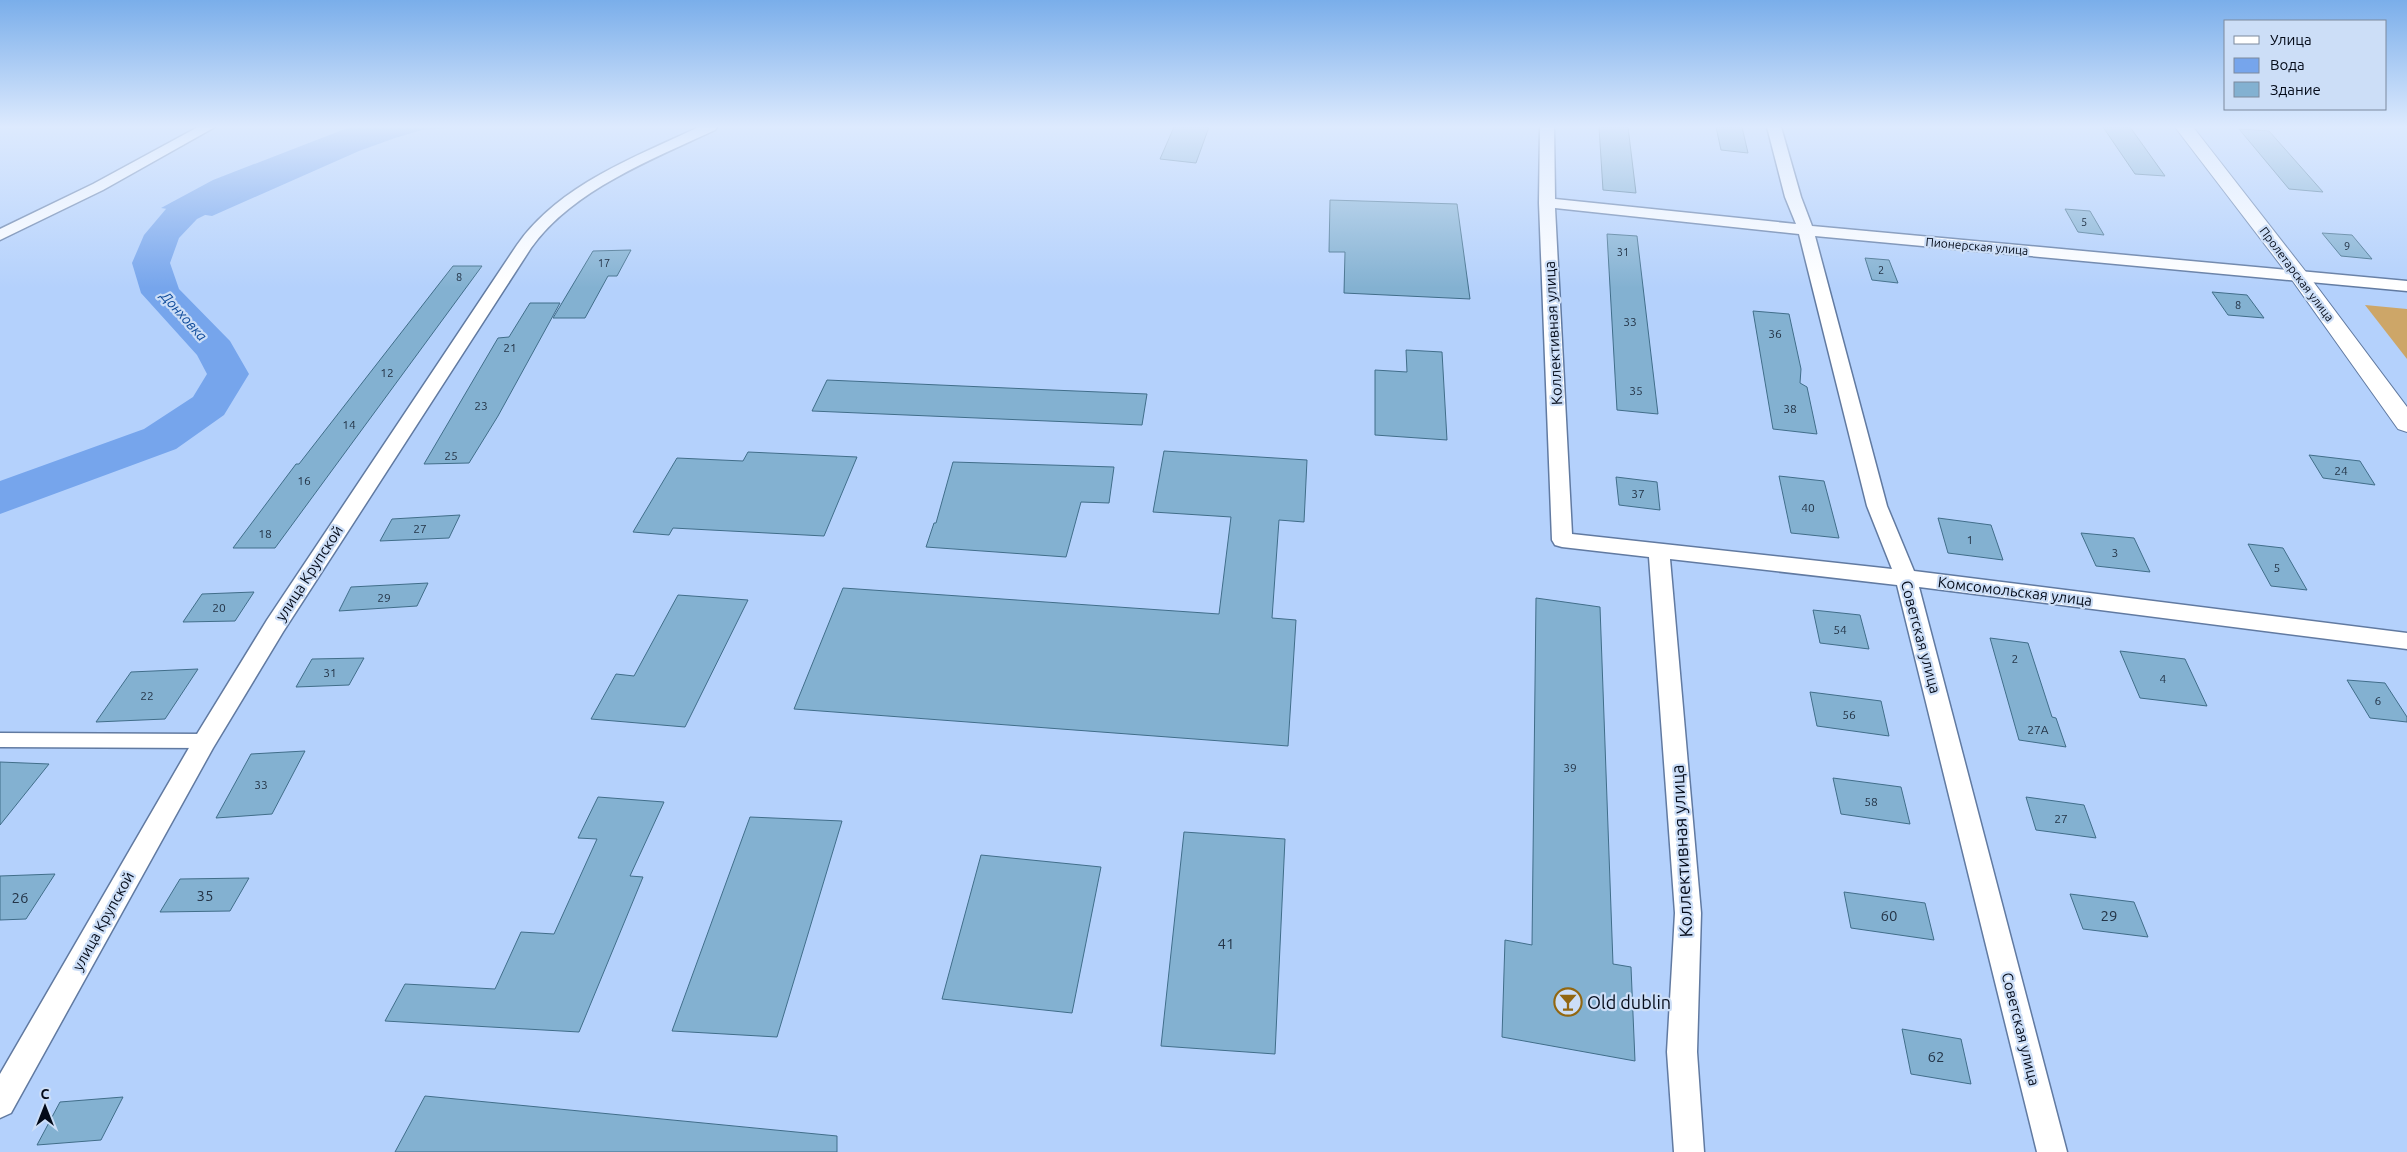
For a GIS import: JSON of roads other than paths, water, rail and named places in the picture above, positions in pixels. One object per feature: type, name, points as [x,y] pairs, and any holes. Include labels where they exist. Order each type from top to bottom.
[{"type":"street","points":[[0,235],[109,181]]},
{"type":"street","name":"улица Крупской","points":[[0,1103],[204,741],[280,617],[514,260],[542,223],[573,199],[603,181]]},
{"type":"street","name":"Коллективная улица","points":[[1546,181],[1562,540]]},
{"type":"street","name":"Советская улица","points":[[1788,181],[1806,230],[1877,506],[1906,578],[2052,1152]]},
{"type":"street","name":"Пролетарская улица","points":[[2225,181],[2299,276],[2407,424]]},
{"type":"street","name":"Пионерская улица","points":[[1546,203],[1806,230],[2407,286]]},
{"type":"street","name":"Комсомольская улица","points":[[1562,540],[1906,578],[2407,641]]},
{"type":"street","name":"Коллективная улица","points":[[1660,551],[1688,913],[1682,1052],[1689,1152]]},
{"type":"lane","points":[[0,740],[204,741]]},
{"type":"water","points":[[212,181],[292,181],[212,216],[161,208]]},
{"type":"waterway","name":"Донховка","points":[[0,498],[160,439],[209,406],[228,374],[215,350],[161,293],[151,263],[162,235],[184,211],[245,182]]},
{"type":"place","name":"Old dublin","points":[[1568,1002]]}]
